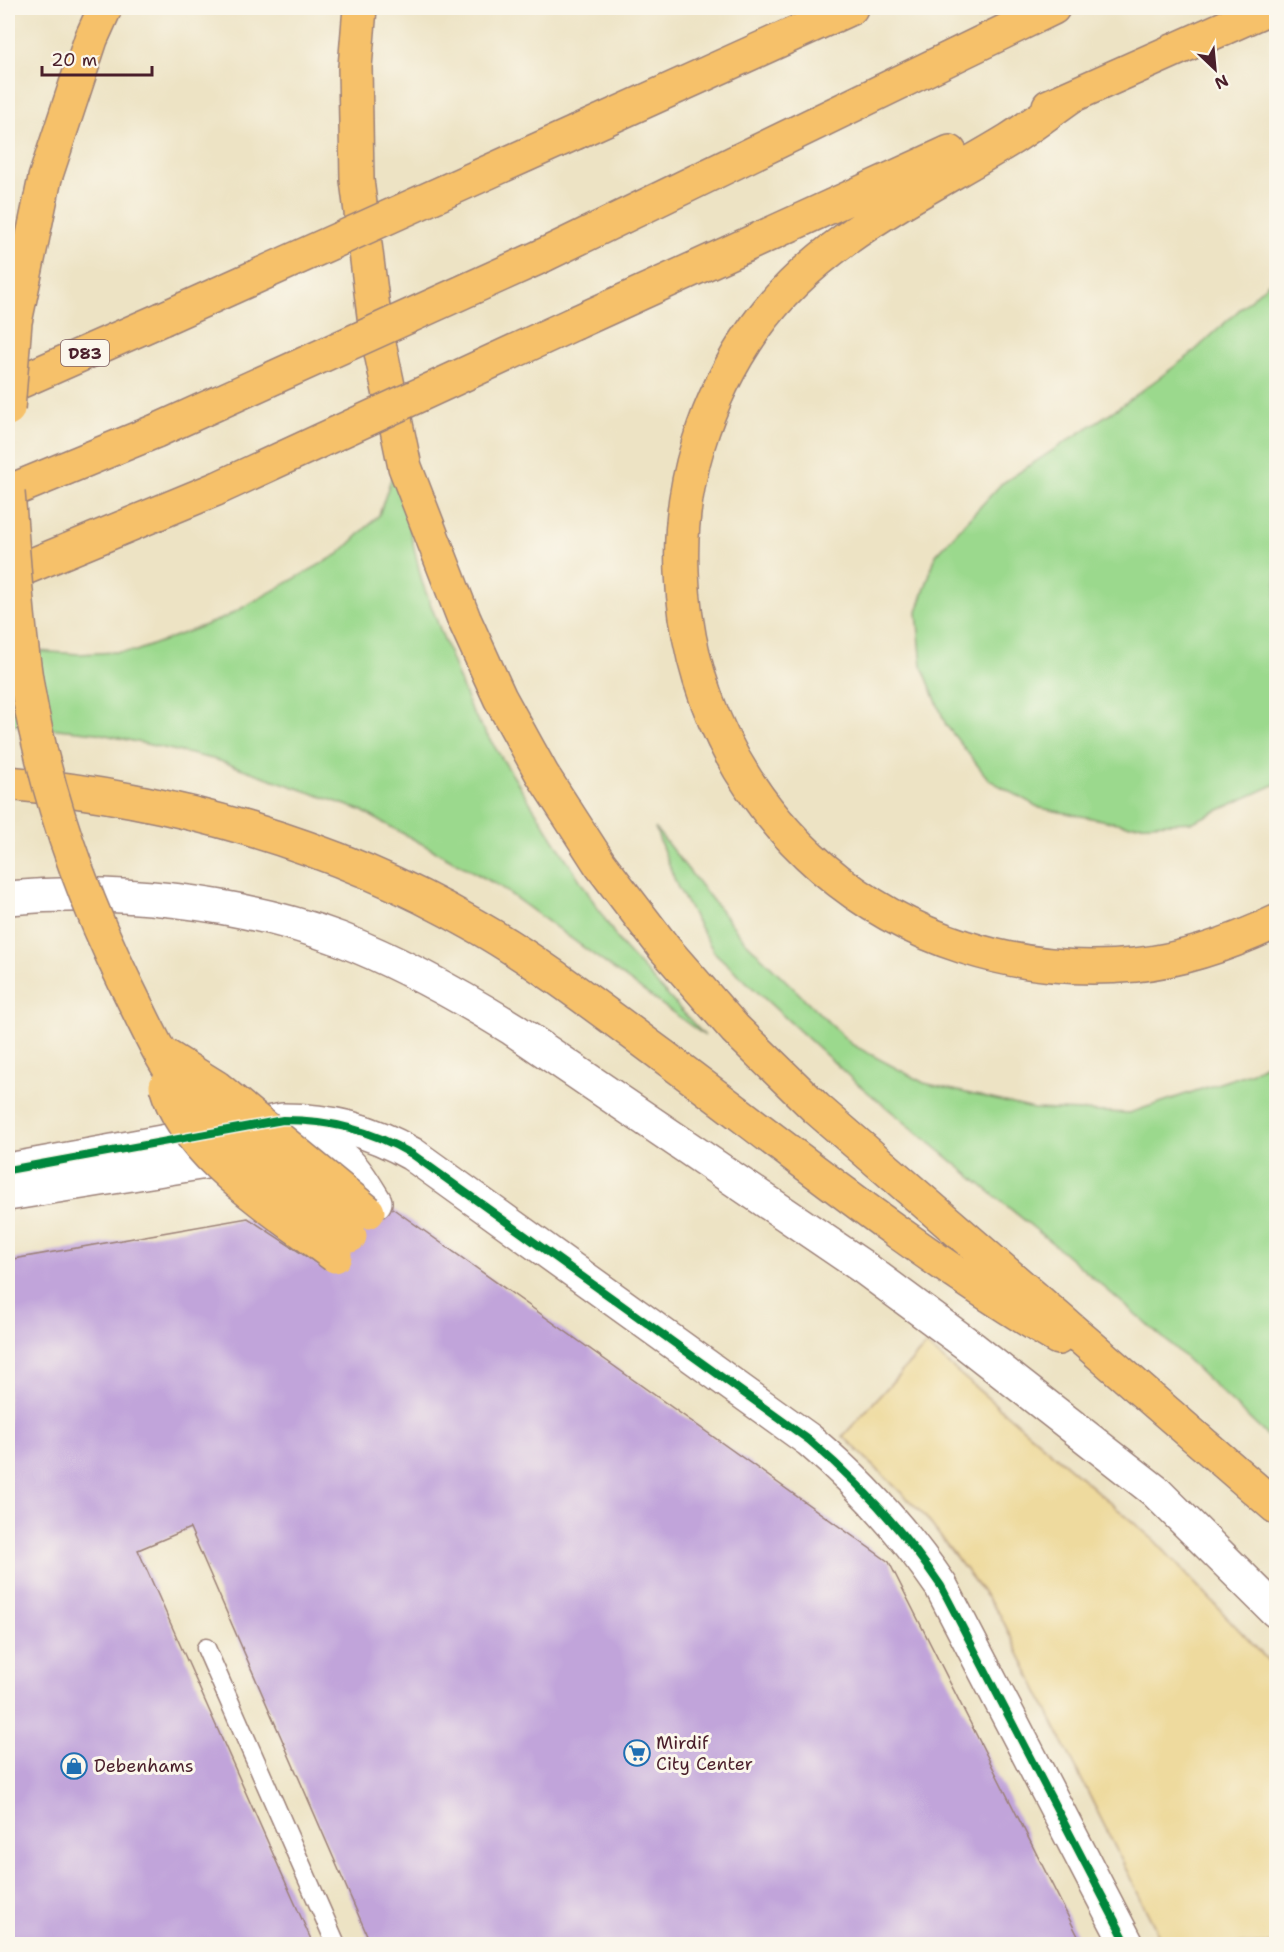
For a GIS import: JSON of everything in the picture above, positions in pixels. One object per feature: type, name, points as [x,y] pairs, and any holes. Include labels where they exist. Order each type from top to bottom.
[{"type":"highway","points":[[8,409],[15,322],[45,178],[91,39],[105,8]]},
{"type":"highway","points":[[360,8],[355,67],[357,180],[374,314],[405,467],[464,619],[501,698],[542,774],[600,864],[650,930],[735,1029],[816,1108],[1276,1507]]},
{"type":"highway","name":"D83","points":[[8,387],[851,8]]},
{"type":"highway","points":[[357,1226],[217,1127],[195,1104],[159,1052],[116,966],[78,876],[49,785],[28,691],[8,493],[156,431],[542,256],[1053,8]]},
{"type":"highway","points":[[8,575],[216,489],[575,323],[1269,8]]},
{"type":"highway","points":[[1070,97],[1013,137],[915,193],[838,243],[793,282],[755,328],[724,379],[701,433],[686,491],[681,549],[683,608],[693,661],[709,711],[728,750],[762,805],[796,845],[836,881],[880,911],[928,935],[978,952],[1031,964],[1084,968],[1137,965],[1190,956],[1241,939],[1276,922]]},
{"type":"highway","points":[[8,783],[134,800],[252,829],[365,871],[474,925],[575,991],[924,1251],[1018,1314],[1129,1379]]},
{"type":"street","points":[[8,898],[110,895],[188,903],[264,917],[338,939],[399,964],[457,994],[513,1029],[863,1267],[967,1344],[1155,1491],[1276,1611]]},
{"type":"street","points":[[8,1170],[283,1120],[337,1124],[380,1137],[412,1154],[809,1440],[847,1472],[882,1507],[913,1545],[941,1586],[1117,1936]]},
{"type":"street","points":[[8,1194],[317,1147],[333,1152],[348,1162],[357,1226]]},
{"type":"lane","points":[[206,1648],[336,1944]]},
{"type":"green space","points":[[1276,276],[1276,784],[1193,822],[1127,825],[1040,808],[989,780],[946,725],[922,666],[917,612],[936,555],[1001,484],[1121,406],[1190,355]]},
{"type":"green space","points":[[395,467],[422,582],[471,710],[622,946],[705,1036],[499,886],[360,810],[217,760],[97,733],[8,724],[8,649],[79,654],[136,651],[224,618],[339,554],[379,515]]},
{"type":"green space","points":[[655,828],[744,940],[851,1044],[924,1083],[1034,1109],[1129,1113],[1250,1073],[1276,1058],[1276,1444],[1176,1349],[1062,1251],[853,1080],[714,952],[677,886]]},
{"type":"sand","points":[[926,1345],[1155,1541],[1276,1669],[1276,1944],[1163,1944],[1000,1615],[924,1515],[843,1436]]},
{"type":"building","name":"Mirdif City Center","points":[[378,1198],[889,1562],[1082,1944],[371,1944],[190,1528],[138,1550],[313,1944],[8,1944],[8,1260],[248,1218],[325,1269]]},
{"type":"cycle path","points":[[8,1170],[283,1120],[318,1122],[350,1128],[381,1139],[412,1154],[809,1440],[880,1508],[941,1586],[1127,1944]]},
{"type":"place","name":"Mirdif City Center","points":[[637,1753]]},
{"type":"place","name":"Debenhams","points":[[74,1766]]}]
